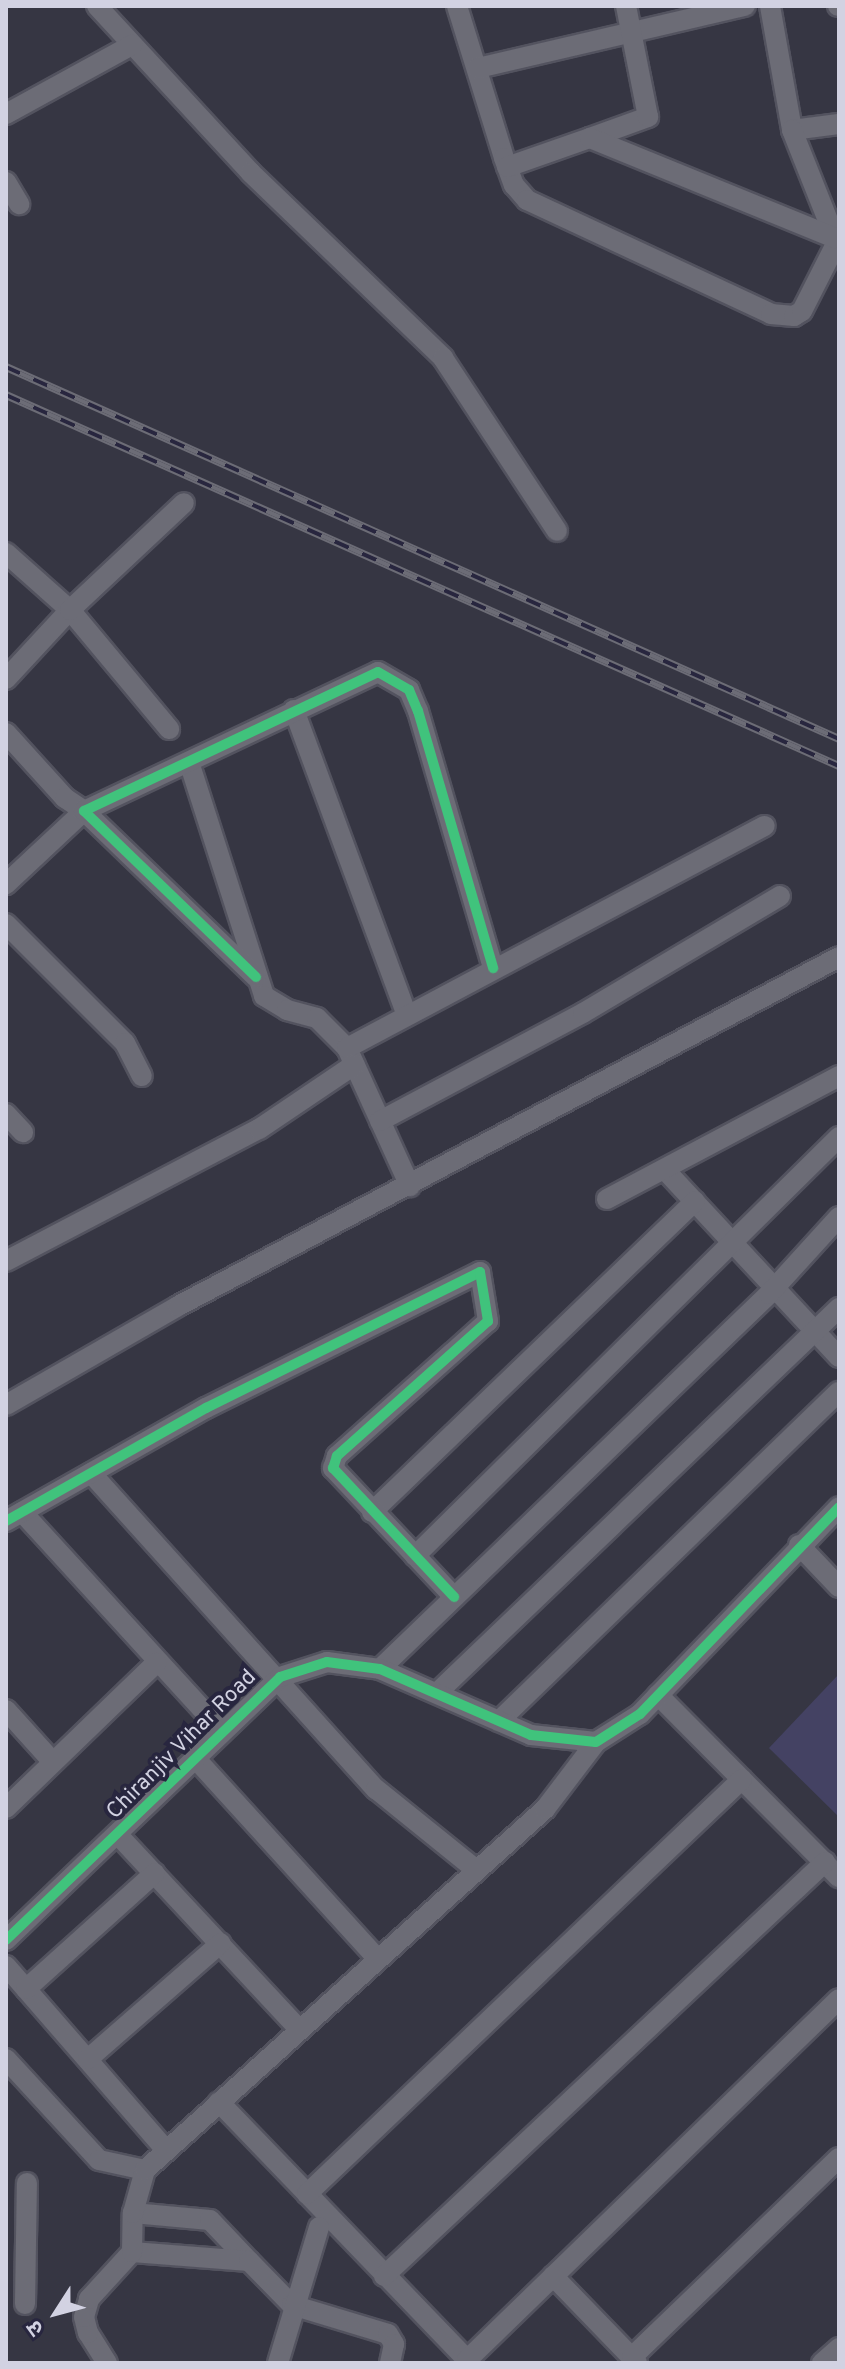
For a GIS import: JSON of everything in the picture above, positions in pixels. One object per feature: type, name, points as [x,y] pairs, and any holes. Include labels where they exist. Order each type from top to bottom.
[{"type":"street","points":[[97,6],[251,173],[443,358],[557,531]]},
{"type":"street","points":[[457,6],[507,167],[527,200],[771,314],[794,316],[802,311],[837,238],[792,130],[770,6]]},
{"type":"street","points":[[507,167],[648,117],[626,6]]},
{"type":"street","points":[[478,68],[745,6]]},
{"type":"street","points":[[6,114],[132,45]]},
{"type":"street","points":[[792,130],[839,124]]},
{"type":"street","points":[[590,138],[837,238]]},
{"type":"street","points":[[6,182],[19,204]]},
{"type":"street","points":[[6,679],[70,610],[184,503]]},
{"type":"street","points":[[6,553],[70,610],[169,729]]},
{"type":"street","points":[[6,884],[84,811],[378,672],[409,690],[493,968]]},
{"type":"street","points":[[294,710],[406,1013]]},
{"type":"street","points":[[6,733],[65,798],[84,811],[256,977]]},
{"type":"street","points":[[189,762],[264,996],[287,1010],[317,1018],[350,1056],[410,1186]]},
{"type":"street","points":[[6,1261],[259,1129],[406,1013],[765,826]]},
{"type":"street","points":[[380,1121],[583,1013],[780,896]]},
{"type":"street","points":[[6,924],[125,1043],[142,1076]]},
{"type":"street","points":[[6,1405],[178,1306],[839,957]]},
{"type":"street","points":[[607,1199],[666,1171],[839,1076]]},
{"type":"street","points":[[6,1114],[23,1132]]},
{"type":"street","points":[[415,1556],[735,1244],[740,1232],[839,1137]]},
{"type":"street","points":[[666,1171],[839,1357]]},
{"type":"street","points":[[372,1512],[695,1201]]},
{"type":"street","points":[[380,1669],[775,1286],[839,1217]]},
{"type":"street","points":[[222,1731],[14,1517],[206,1408],[480,1272],[488,1321],[337,1456],[333,1468],[337,1477],[454,1597]]},
{"type":"street","points":[[437,1693],[839,1308]]},
{"type":"street","points":[[499,1721],[839,1392]]},
{"type":"street","points":[[91,1473],[280,1677],[376,1789],[474,1868]]},
{"type":"street","points":[[107,2363],[88,2333],[84,2317],[89,2299],[132,2252],[133,2213],[145,2170],[164,2148],[300,2030],[474,1868],[545,1809],[596,1742],[640,1714],[799,1545],[839,1507]]},
{"type":"street","points":[[799,1545],[839,1587]]},
{"type":"street","name":"Chiranjiv Vihar Road","points":[[6,1940],[119,1836],[280,1677],[327,1662],[380,1669],[531,1735],[596,1742]]},
{"type":"street","points":[[6,1808],[156,1663]]},
{"type":"street","points":[[384,2276],[832,1870],[658,1695]]},
{"type":"street","points":[[6,1710],[53,1762]]},
{"type":"street","points":[[195,1758],[378,1959]]},
{"type":"street","points":[[307,2194],[742,1779]]},
{"type":"street","points":[[119,1836],[300,2030]]},
{"type":"street","points":[[26,1989],[155,1873]]},
{"type":"street","points":[[88,2059],[221,1943]]},
{"type":"street","points":[[6,1966],[164,2148]]},
{"type":"street","points":[[219,2102],[468,2361],[839,1999]]},
{"type":"street","points":[[6,2059],[99,2160],[145,2170]]},
{"type":"street","points":[[553,2276],[635,2360],[839,2158]]},
{"type":"street","points":[[25,2304],[16,2229],[27,2183]]},
{"type":"street","points":[[133,2213],[210,2220],[292,2305],[381,2330],[392,2338],[390,2363]]},
{"type":"street","points":[[278,2363],[292,2305],[319,2227]]},
{"type":"street","points":[[132,2252],[249,2261]]},
{"type":"street","points":[[442,2363],[446,2338]]},
{"type":"street","points":[[822,2363],[839,2348]]},
{"type":"shaded area","points":[[839,1674],[839,1817],[769,1748]]},
{"type":"railway","points":[[6,367],[839,739]]},
{"type":"railway","points":[[6,395],[839,766]]},
{"type":"cycle path","points":[[256,977],[84,811],[378,672],[409,690],[418,711],[493,968]]},
{"type":"cycle path","points":[[6,1521],[206,1408],[480,1272],[488,1321],[337,1456],[333,1468],[454,1597]]},
{"type":"cycle path","points":[[6,1940],[280,1677],[327,1662],[380,1669],[531,1735],[596,1742],[640,1714],[839,1507]]}]
